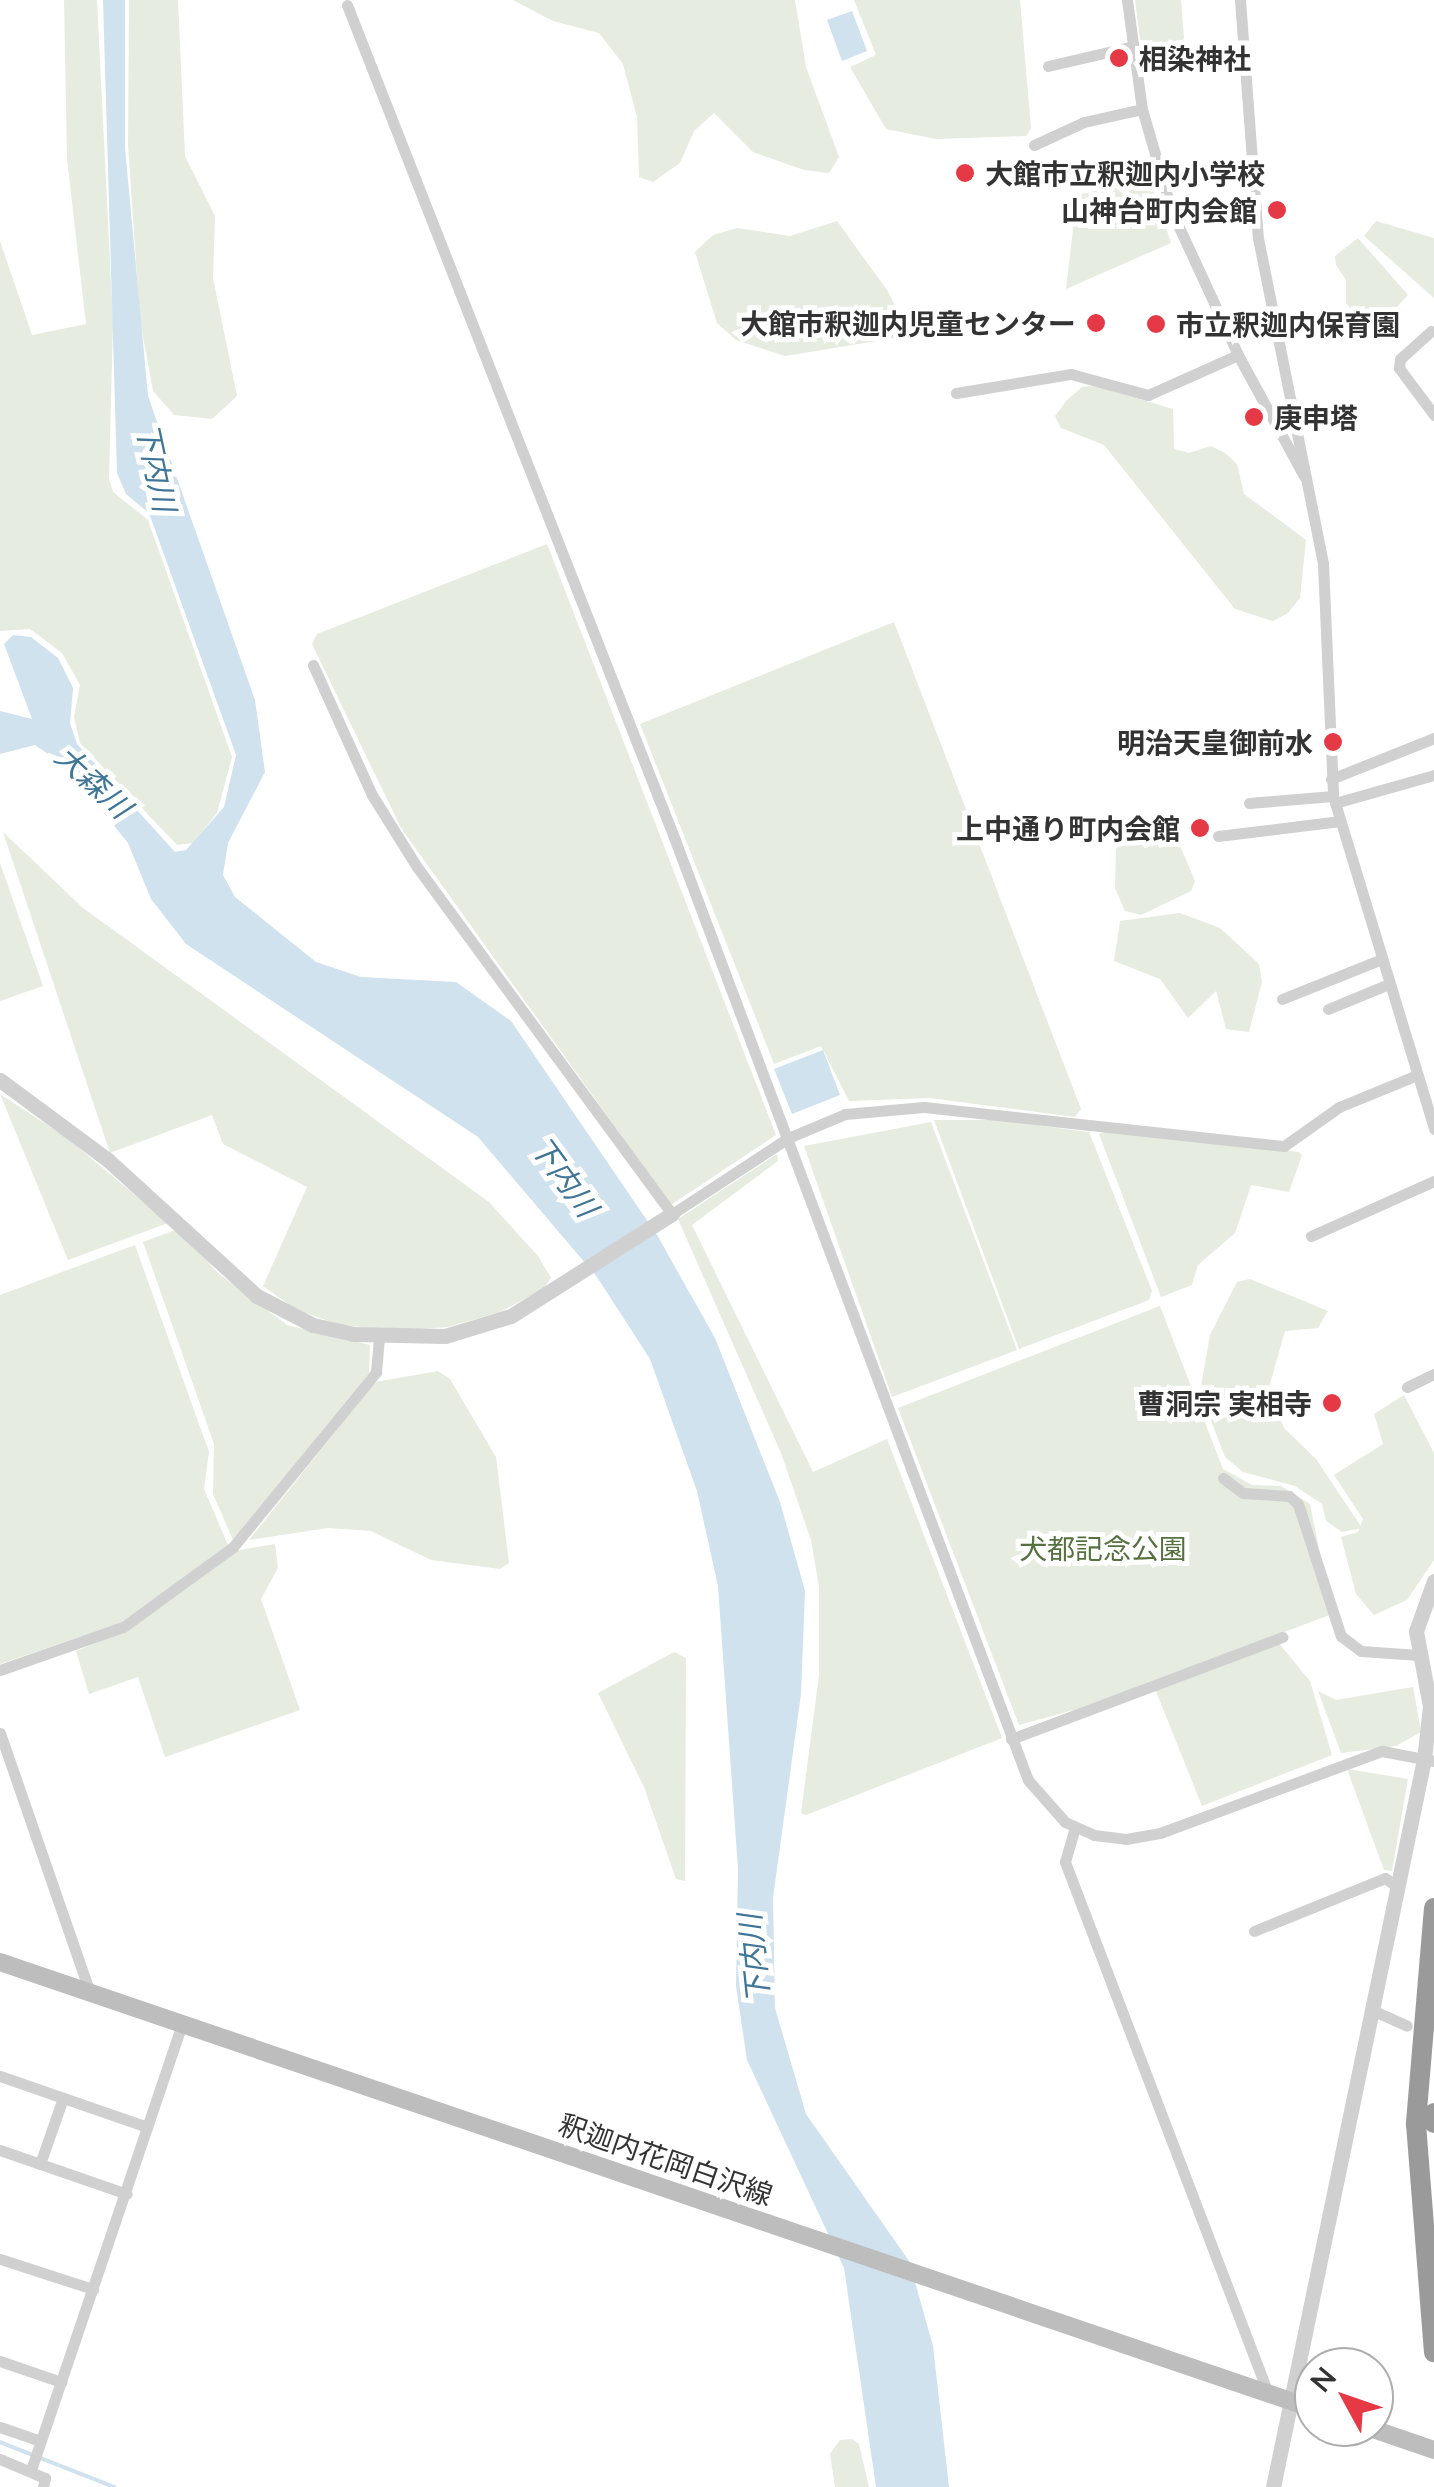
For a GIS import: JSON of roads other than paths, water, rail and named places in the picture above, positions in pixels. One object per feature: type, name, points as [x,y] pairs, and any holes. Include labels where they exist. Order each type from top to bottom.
[{"type":"highway","points":[[1434,1908],[1416,2124],[1434,2352]]},
{"type":"highway","points":[[1434,2114],[1434,2123]]},
{"type":"main road","name":"釈迦内花岡白沢線","points":[[0,1962],[1294,2402]]},
{"type":"main road","points":[[1394,2436],[1434,2450]]},
{"type":"street","points":[[1128,0],[1142,108],[1172,212],[1238,356],[1308,484]]},
{"type":"street","points":[[1240,0],[1258,238],[1323,564],[1334,799],[1434,1129]]},
{"type":"street","points":[[347,5],[788,1138],[1011,1739],[1045,1805],[1075,1827],[1126,1839],[1160,1834],[1339,1762],[1382,1751],[1429,1760]]},
{"type":"street","points":[[1048,66],[1134,46]]},
{"type":"street","points":[[1034,145],[1084,122],[1142,108]]},
{"type":"street","points":[[1431,331],[1398,368],[1434,416]]},
{"type":"street","points":[[956,393],[1071,374],[1148,396],[1238,356]]},
{"type":"street","points":[[313,665],[372,795],[417,867],[672,1214]]},
{"type":"street","points":[[1332,779],[1434,738]]},
{"type":"street","points":[[1249,804],[1334,799],[1434,775]]},
{"type":"street","points":[[1218,836],[1340,821]]},
{"type":"street","points":[[1282,999],[1382,958]]},
{"type":"street","points":[[1328,1009],[1389,984]]},
{"type":"street","points":[[0,1080],[108,1160],[257,1296],[313,1325],[378,1338],[444,1336],[511,1316],[570,1283],[788,1138],[845,1114],[924,1106],[1284,1146],[1339,1107],[1417,1075]]},
{"type":"street","points":[[1311,1236],[1434,1181]]},
{"type":"street","points":[[0,1670],[123,1627],[233,1546],[376,1372],[378,1338]]},
{"type":"street","points":[[1407,1386],[1434,1374]]},
{"type":"street","points":[[1223,1478],[1242,1493],[1290,1496],[1298,1504],[1328,1613],[1341,1636],[1361,1651],[1419,1655]]},
{"type":"street","points":[[1273,2487],[1374,2011],[1396,1886],[1429,1760],[1430,1706],[1419,1655],[1419,1613],[1434,1581]]},
{"type":"street","points":[[1011,1739],[1282,1637]]},
{"type":"street","points":[[0,1733],[90,1993]]},
{"type":"street","points":[[1075,1827],[1064,1862],[1268,2392]]},
{"type":"street","points":[[1254,1931],[1386,1878],[1396,1886]]},
{"type":"street","points":[[1374,2011],[1407,2026]]},
{"type":"street","points":[[33,2466],[182,2024]]},
{"type":"street","points":[[0,2076],[148,2127]]},
{"type":"street","points":[[40,2164],[63,2098]]},
{"type":"street","points":[[0,2150],[127,2194]]},
{"type":"street","points":[[0,2259],[93,2290]]},
{"type":"street","points":[[0,2361],[61,2382]]},
{"type":"street","points":[[0,2427],[40,2443]]},
{"type":"street","points":[[0,2459],[33,2466],[46,2478],[43,2487]]},
{"type":"water","points":[[103,0],[125,0],[125,148],[148,396],[255,700],[265,772],[228,843],[223,875],[235,897],[316,962],[361,977],[456,982],[511,1021],[657,1235],[715,1338],[780,1502],[805,1591],[801,1694],[773,1898],[775,2008],[806,2114],[909,2261],[933,2346],[949,2487],[876,2487],[844,2268],[747,2060],[736,1986],[738,1869],[718,1586],[697,1491],[650,1359],[597,1277],[478,1137],[186,944],[151,899],[128,843],[68,768],[35,745],[0,754],[0,711],[32,719],[4,644],[13,635],[31,637],[58,658],[73,688],[70,723],[77,744],[175,852],[186,850],[224,807],[236,755],[149,513],[126,494],[117,473]]},
{"type":"water","points":[[852,11],[867,51],[842,61],[827,20]]},
{"type":"water","points":[[823,1050],[840,1095],[792,1114],[774,1069]]},
{"type":"waterway","points":[[0,2442],[114,2487]]},
{"type":"place","name":"相染神社","points":[[1119,58]]},
{"type":"place","name":"大館市立釈迦内小学校","points":[[965,173]]},
{"type":"place","name":"山神台町内会館","points":[[1277,210]]},
{"type":"place","name":"大館市釈迦内児童センター","points":[[1096,323]]},
{"type":"place","name":"市立釈迦内保育園","points":[[1156,324]]},
{"type":"place","name":"庚申塔","points":[[1254,417]]},
{"type":"place","name":"明治天皇御前水","points":[[1333,742]]},
{"type":"place","name":"上中通り町内会館","points":[[1200,828]]},
{"type":"place","name":"曹洞宗 実相寺","points":[[1332,1403]]},
{"type":"water label","name":"下内川","points":[[157,467]]},
{"type":"water label","name":"大森川","points":[[94,781]]},
{"type":"water label","name":"下内川","points":[[565,1176]]},
{"type":"water label","name":"下内川","points":[[753,1959]]},
{"type":"park label","name":"犬都記念公園","points":[[1103,1548]]}]
